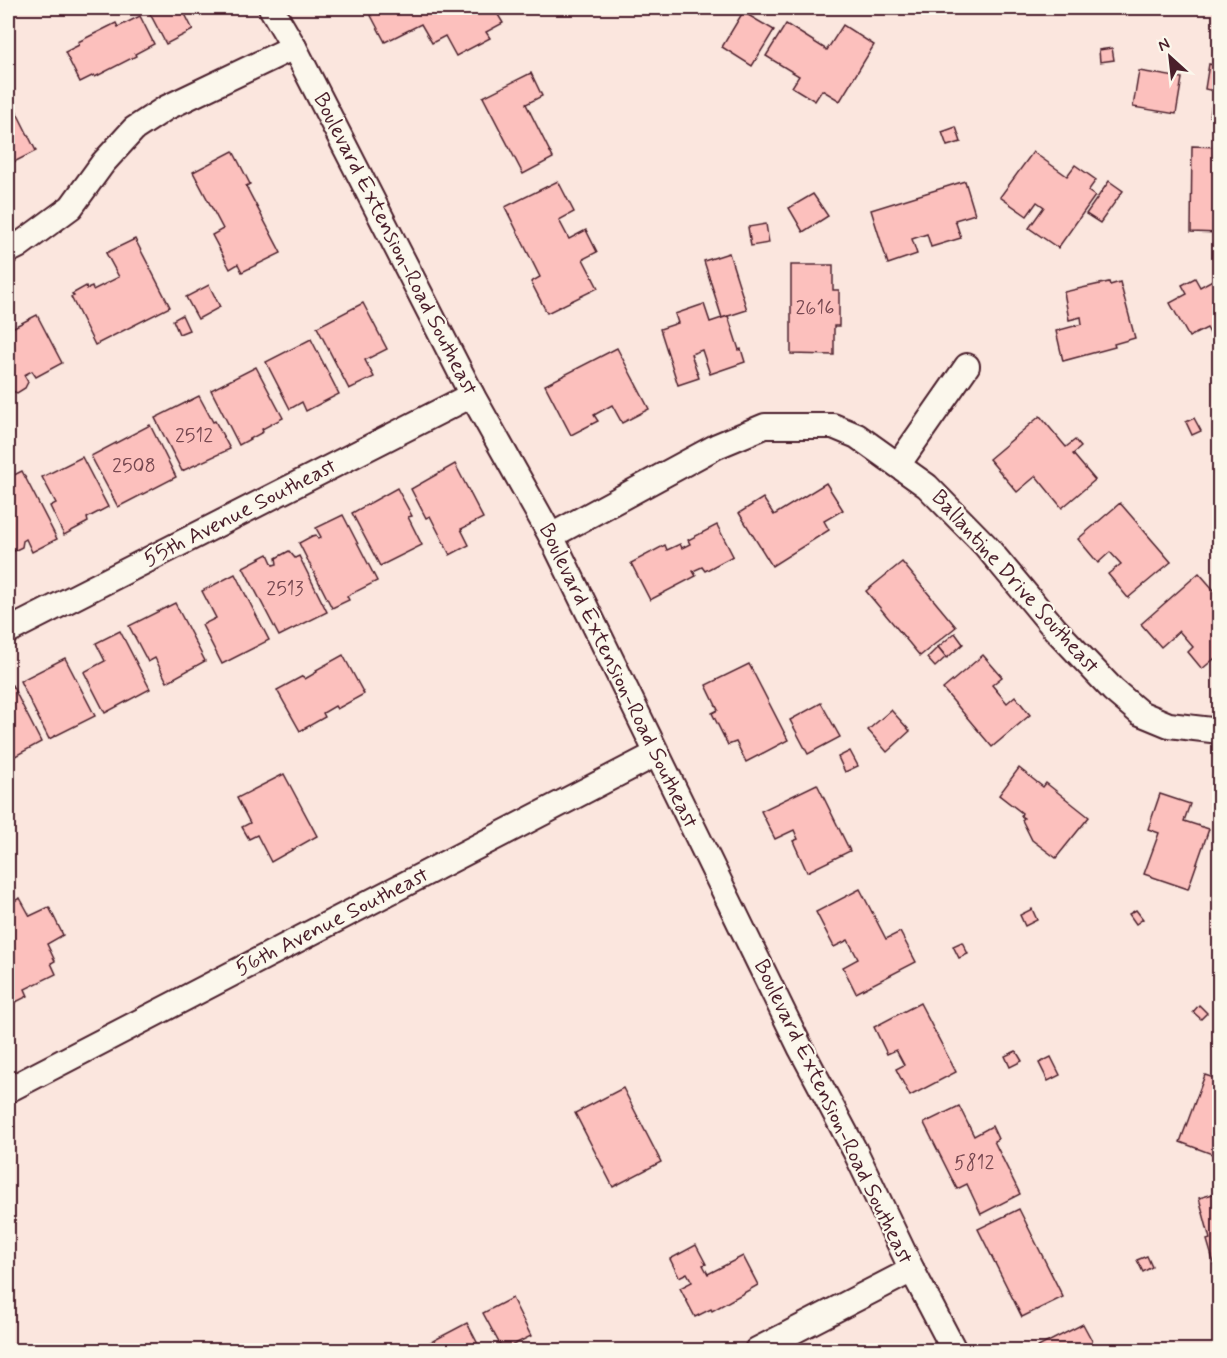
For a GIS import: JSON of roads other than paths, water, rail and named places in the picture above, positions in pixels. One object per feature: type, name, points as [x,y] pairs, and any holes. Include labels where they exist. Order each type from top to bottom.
[{"type":"street","name":"Boulevard Extension-Road Southeast","points":[[271,8],[294,47],[472,395],[551,537],[656,754],[954,1350]]},
{"type":"street","points":[[8,251],[71,207],[103,163],[134,129],[166,108],[294,47]]},
{"type":"street","points":[[898,465],[967,366]]},
{"type":"street","name":"55th Avenue Southeast","points":[[8,631],[472,395]]},
{"type":"street","name":"Ballantine Drive Southeast","points":[[551,537],[717,446],[765,426],[833,426],[857,436],[934,493],[986,546],[1070,644],[1113,690],[1140,713],[1169,725],[1220,731]]},
{"type":"street","name":"56th Avenue Southeast","points":[[8,1090],[656,754]]},
{"type":"street","points":[[757,1350],[912,1270]]}]
